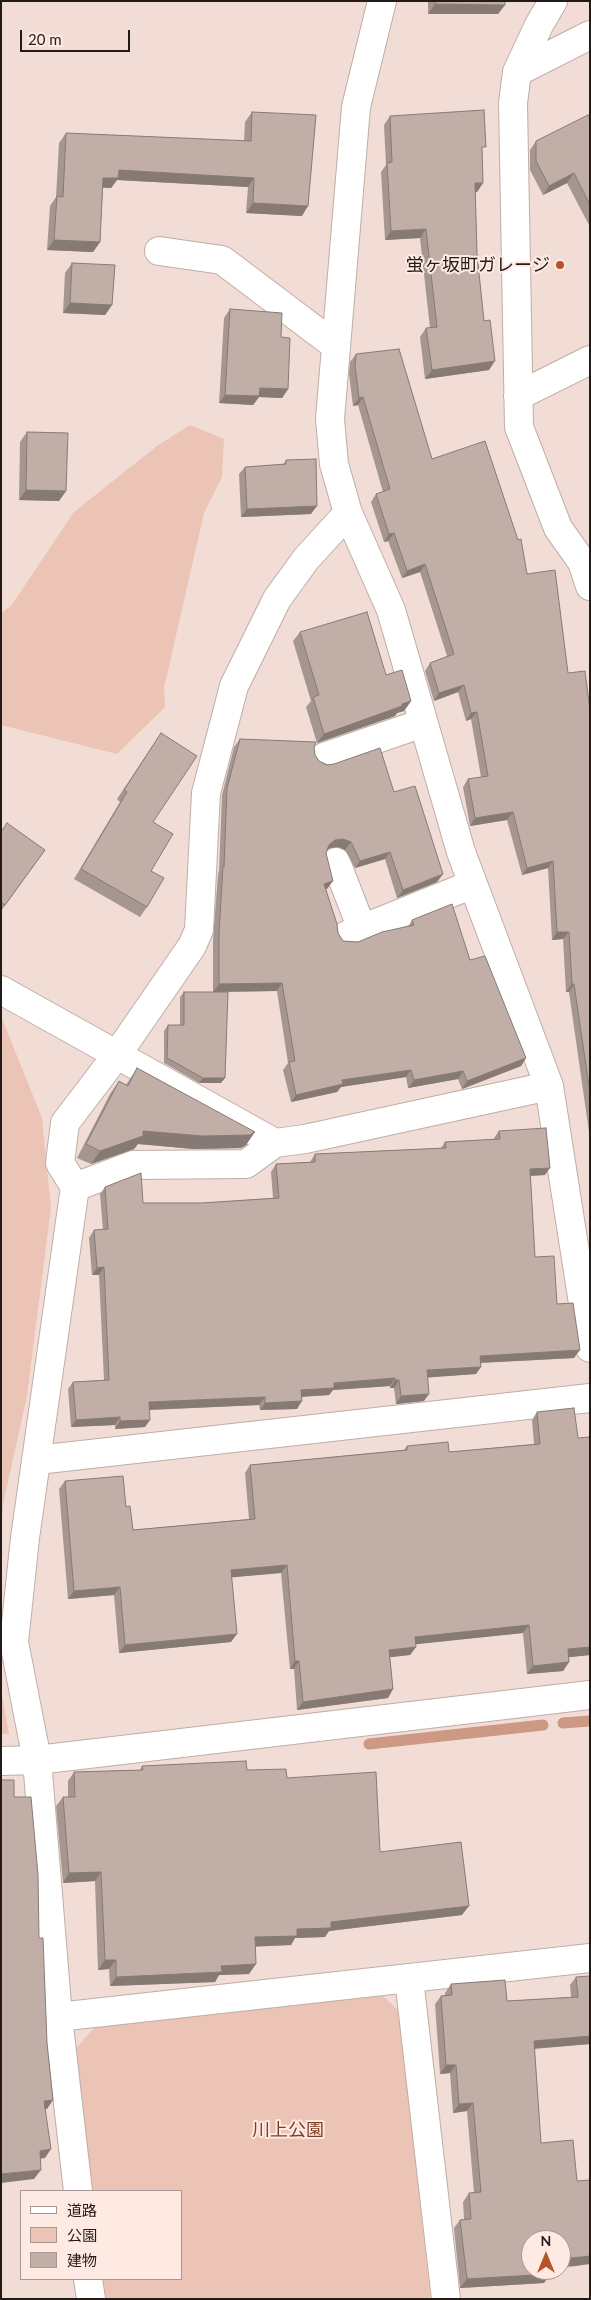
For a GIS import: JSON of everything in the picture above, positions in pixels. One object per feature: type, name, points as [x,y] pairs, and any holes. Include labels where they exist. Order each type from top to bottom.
[{"type":"street","points":[[382,1],[356,107],[330,419],[334,464],[348,513],[391,610],[461,852],[549,1086],[590,1348]]},
{"type":"street","points":[[553,1],[539,25],[517,72],[512,103],[519,427],[558,528],[582,562],[590,586]]},
{"type":"street","points":[[517,72],[590,35]]},
{"type":"street","points":[[159,251],[222,260],[336,346]]},
{"type":"street","points":[[518,396],[590,360]]},
{"type":"street","points":[[78,2190],[58,2017],[37,1760],[14,1642],[25,1538],[74,1187],[60,1163],[66,1123],[116,1056],[192,946],[199,930],[206,793],[234,686],[277,599],[306,559],[348,513]]},
{"type":"street","points":[[324,756],[423,723]]},
{"type":"street","points":[[336,862],[355,932],[473,884]]},
{"type":"street","points":[[1,990],[275,1144]]},
{"type":"street","points":[[74,1187],[133,1166],[246,1164],[275,1144],[549,1086]]},
{"type":"street","points":[[37,1460],[590,1398]]},
{"type":"street","points":[[1,1761],[37,1760],[590,1695]]},
{"type":"street","points":[[58,2017],[590,1958]]},
{"type":"street","points":[[409,1979],[446,2299]]},
{"type":"street","points":[[88,2280],[91,2299]]},
{"type":"green space","points":[[190,425],[224,439],[222,477],[204,513],[164,688],[165,707],[117,754],[1,725],[1,613],[11,606],[74,512],[157,446]]},
{"type":"green space","points":[[1,1016],[42,1118],[51,1208],[27,1396],[4,1500],[1,1527]]},
{"type":"green space","points":[[1,1689],[9,1734],[1,1734]]},
{"type":"green space","name":"川上公園","points":[[383,1996],[400,2012],[430,2295],[428,2299],[103,2299],[101,2280],[182,2280],[182,2190],[91,2190],[75,2049],[96,2026]]},
{"type":"building","points":[[435,1],[505,1],[505,5],[435,4]]},
{"type":"building","points":[[484,110],[486,147],[482,147],[483,183],[475,183],[477,254],[484,321],[490,320],[495,361],[432,370],[426,328],[437,327],[426,229],[391,231],[387,163],[392,162],[390,116]]},
{"type":"building","points":[[252,112],[316,115],[308,206],[253,203],[254,178],[119,170],[118,178],[103,178],[100,242],[54,240],[57,196],[63,197],[66,133],[251,141]]},
{"type":"building","points":[[588,115],[590,119],[590,205],[574,173],[549,186],[536,161],[536,141]]},
{"type":"building","points":[[72,263],[115,265],[112,305],[70,303]]},
{"type":"building","points":[[230,309],[282,313],[281,337],[290,338],[288,389],[260,388],[259,396],[225,395]]},
{"type":"building","points":[[399,349],[432,459],[485,441],[518,540],[521,539],[527,574],[555,570],[568,673],[585,671],[590,711],[590,1093],[574,984],[572,984],[569,932],[557,932],[553,861],[527,868],[513,812],[475,818],[468,779],[488,776],[477,712],[471,713],[464,685],[439,693],[430,663],[454,654],[425,564],[407,571],[394,533],[389,534],[376,494],[390,489],[363,397],[359,398],[355,366],[356,354]]},
{"type":"building","points":[[27,432],[68,433],[66,491],[26,490]]},
{"type":"building","points":[[316,459],[317,506],[247,509],[245,467],[286,464],[286,460]]},
{"type":"building","points":[[367,612],[386,675],[402,670],[411,701],[324,734],[313,697],[319,695],[300,632]]},
{"type":"building","points":[[161,733],[197,756],[153,822],[173,834],[151,871],[164,878],[147,907],[81,869],[127,792],[124,790]]},
{"type":"building","points":[[240,739],[316,742],[314,747],[315,755],[319,761],[327,765],[380,748],[394,792],[415,786],[443,874],[403,890],[390,852],[360,861],[351,842],[343,839],[335,840],[329,845],[326,853],[333,881],[324,884],[337,924],[338,933],[343,941],[358,942],[382,932],[414,925],[412,920],[452,904],[470,960],[485,956],[526,1058],[467,1081],[463,1071],[414,1080],[411,1070],[342,1080],[343,1084],[296,1095],[289,1062],[295,1061],[282,983],[219,984],[219,933],[227,788]]},
{"type":"building","points":[[7,823],[45,850],[5,905],[1,902],[1,832]]},
{"type":"building","points":[[184,992],[228,992],[225,1078],[203,1078],[167,1058],[168,1025],[184,1025]]},
{"type":"building","points":[[137,1068],[255,1132],[250,1135],[203,1136],[143,1131],[143,1136],[100,1151],[86,1144],[119,1081],[128,1086]]},
{"type":"building","points":[[546,1128],[550,1168],[530,1169],[535,1257],[554,1256],[557,1304],[573,1303],[580,1350],[480,1356],[481,1367],[427,1370],[429,1394],[401,1396],[399,1380],[395,1380],[395,1378],[334,1383],[334,1388],[301,1390],[302,1401],[265,1403],[265,1397],[149,1402],[150,1420],[120,1421],[120,1417],[76,1420],[73,1382],[109,1380],[104,1267],[97,1268],[94,1230],[108,1229],[105,1187],[141,1173],[143,1203],[201,1203],[279,1198],[276,1164],[315,1162],[315,1154],[446,1148],[445,1142],[500,1139],[499,1131]]},
{"type":"building","points":[[574,1408],[578,1438],[589,1437],[590,1442],[590,1647],[568,1649],[569,1662],[533,1666],[529,1625],[415,1637],[416,1647],[389,1650],[393,1689],[303,1702],[299,1661],[295,1661],[287,1565],[231,1570],[237,1634],[125,1645],[120,1587],[74,1591],[65,1481],[123,1476],[126,1507],[130,1506],[133,1530],[255,1519],[250,1465],[407,1450],[407,1446],[448,1442],[449,1452],[540,1444],[537,1412]]},
{"type":"building","points":[[246,1761],[247,1770],[286,1769],[287,1778],[376,1772],[380,1852],[461,1842],[469,1906],[331,1922],[331,1928],[297,1929],[297,1936],[255,1937],[256,1964],[221,1966],[222,1972],[116,1977],[116,1960],[105,1960],[101,1872],[69,1873],[63,1797],[75,1797],[74,1772],[143,1770],[142,1766]]},
{"type":"building","points":[[1,1780],[14,1780],[14,1797],[31,1797],[38,1875],[39,1938],[43,1938],[47,2043],[53,2100],[44,2101],[51,2149],[40,2151],[41,2170],[1,2174]]},
{"type":"building","points":[[590,1976],[590,2036],[534,2041],[541,2143],[573,2140],[577,2181],[590,2180],[590,2256],[571,2258],[571,2230],[521,2230],[521,2276],[467,2279],[460,2220],[471,2219],[469,2193],[481,2192],[473,2103],[459,2104],[456,2065],[446,2065],[441,1996],[452,1995],[451,1984],[505,1980],[507,2001],[578,1997],[576,1977]]},
{"type":"waterway","points":[[563,1723],[590,1721]]},
{"type":"waterway","points":[[369,1744],[543,1725]]},
{"type":"place","name":"蛍ヶ坂町ガレージ","points":[[560,265]]}]
